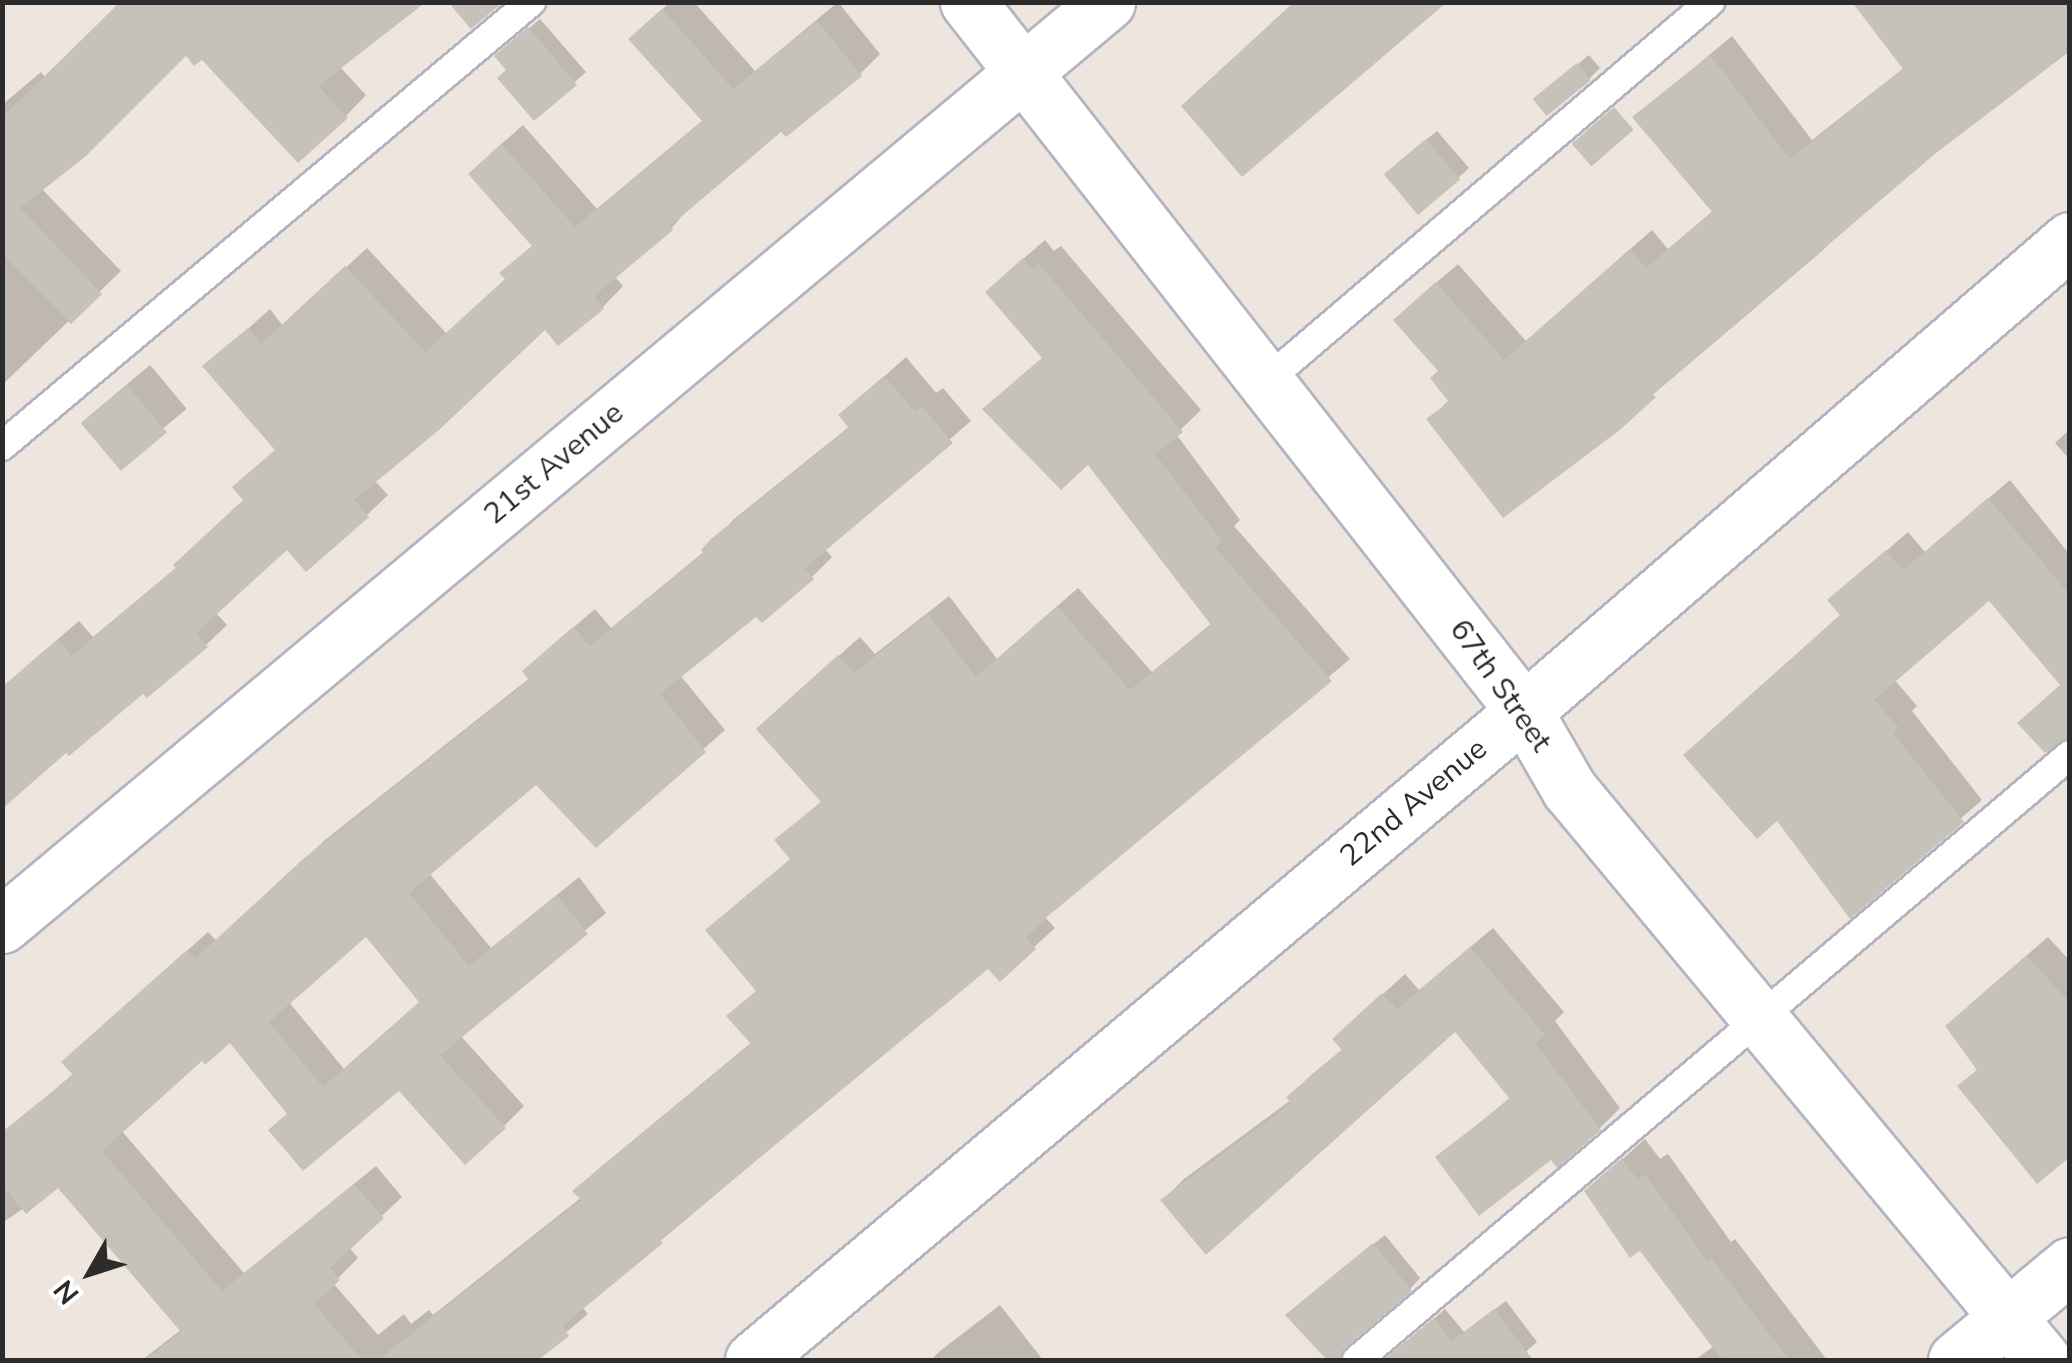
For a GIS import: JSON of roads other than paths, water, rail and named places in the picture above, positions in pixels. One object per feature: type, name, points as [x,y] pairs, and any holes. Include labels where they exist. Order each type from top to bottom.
[{"type":"street","name":"67th Street","points":[[968,2],[1524,710],[1569,790],[2043,1360]]},
{"type":"street","name":"21st Avenue","points":[[2,925],[1107,2]]},
{"type":"street","name":"22nd Avenue","points":[[753,1360],[1524,710],[2070,240]]},
{"type":"street","points":[[1956,1360],[2070,1265]]},
{"type":"lane","points":[[2,446],[531,2]]},
{"type":"lane","points":[[1266,381],[1710,2]]},
{"type":"lane","points":[[1358,1360],[2070,755]]}]
